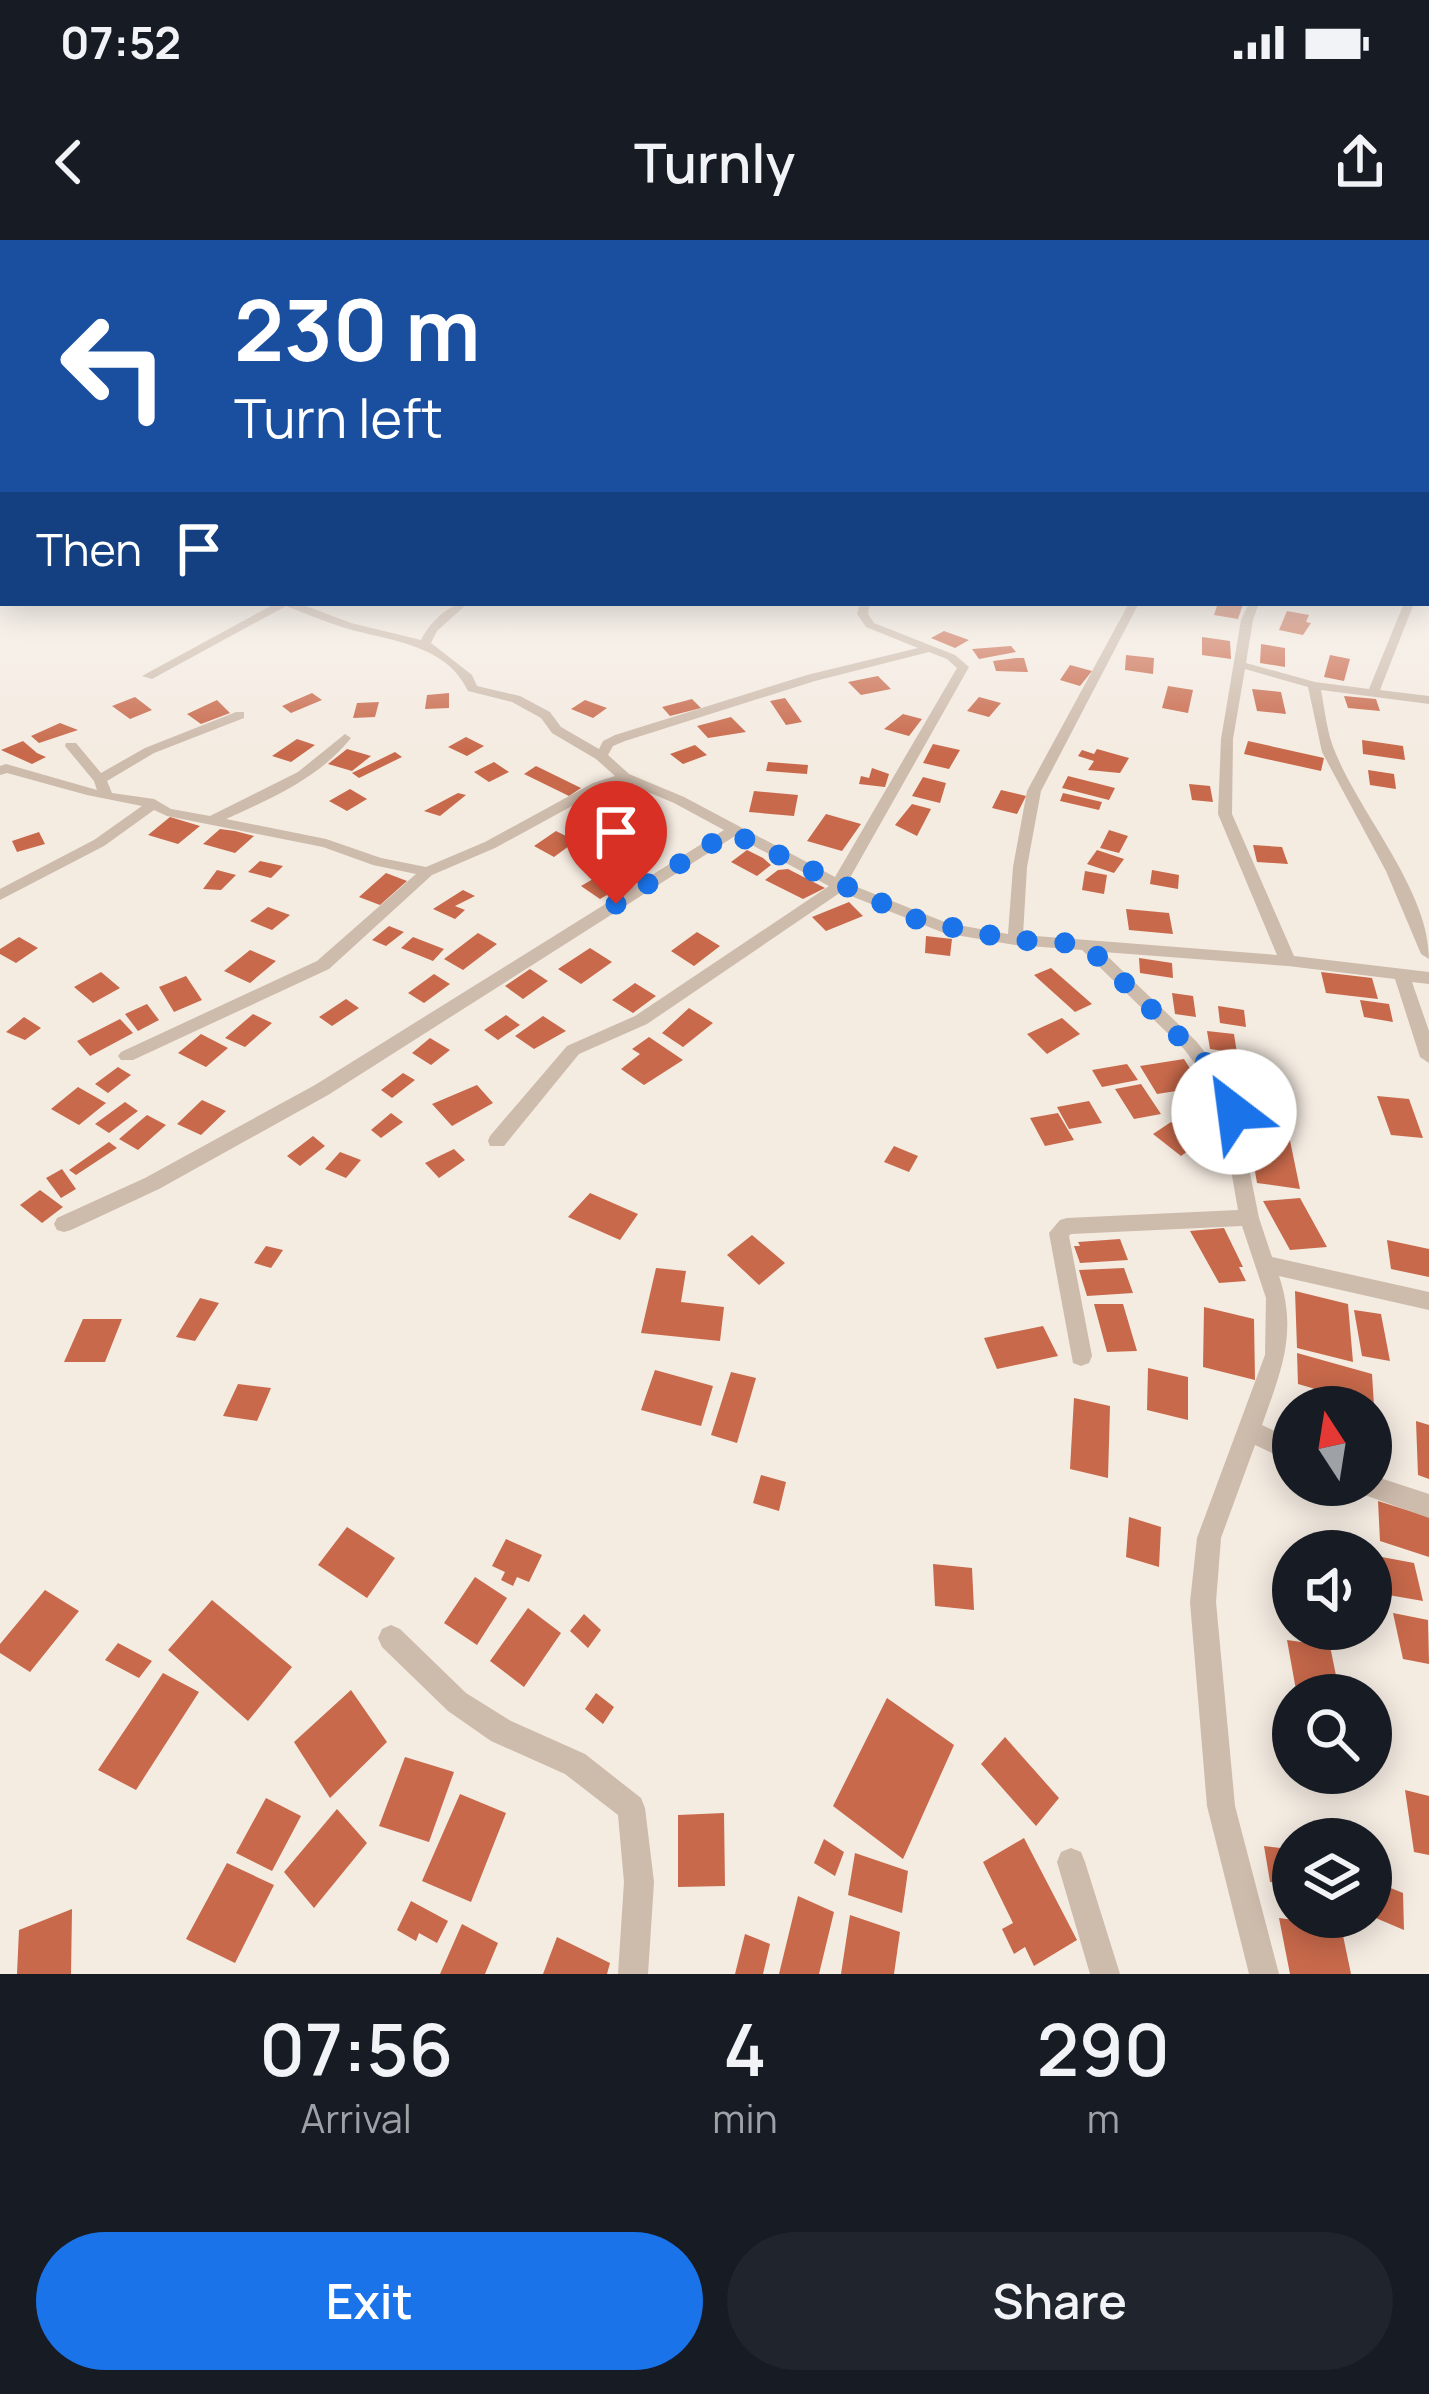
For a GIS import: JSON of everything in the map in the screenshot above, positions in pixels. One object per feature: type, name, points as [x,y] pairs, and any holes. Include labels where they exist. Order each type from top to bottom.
[{"type":"street","points":[[148,676],[280,606]]},
{"type":"street","points":[[294,606],[425,644],[468,677],[472,688],[516,699],[546,715],[556,730],[601,756],[625,777],[920,921],[1015,940],[1288,961],[1429,978]]},
{"type":"street","points":[[425,644],[432,629],[459,606]]},
{"type":"street","points":[[497,1141],[572,1050],[641,1020],[839,885],[963,667],[870,625],[862,614],[864,606]]},
{"type":"street","points":[[1015,940],[1020,867],[1034,791],[1132,606]]},
{"type":"street","points":[[1253,606],[1238,664],[1227,740],[1225,814],[1288,961]]},
{"type":"street","points":[[1373,693],[1407,606]]},
{"type":"street","points":[[601,756],[608,744],[620,738],[811,678],[929,648]]},
{"type":"street","points":[[1238,664],[1314,685],[1429,700]]},
{"type":"street","points":[[1314,685],[1328,752],[1393,871],[1429,954]]},
{"type":"street","points":[[103,788],[175,738],[240,715]]},
{"type":"street","points":[[215,819],[260,798],[335,751],[345,738]]},
{"type":"street","points":[[71,746],[103,788]]},
{"type":"street","points":[[0,771],[6,768],[103,788],[154,802],[166,812],[326,843],[378,862],[427,872]]},
{"type":"street","points":[[128,1057],[322,965],[427,872],[625,777]]},
{"type":"street","points":[[0,895],[122,832],[154,802]]},
{"type":"street","points":[[64,1224],[227,1148],[368,1066],[730,832]]},
{"type":"street","points":[[1085,944],[1190,1045],[1227,1093],[1249,1218],[1280,1325],[1276,1354],[1251,1431],[1209,1538],[1203,1602],[1221,1806],[1264,1974]]},
{"type":"street","points":[[1402,975],[1429,1057]]},
{"type":"street","points":[[1082,1357],[1059,1233],[1082,1224],[1249,1218]]},
{"type":"street","points":[[1266,1264],[1429,1301]]},
{"type":"street","points":[[1251,1431],[1272,1442]]},
{"type":"street","points":[[1392,1494],[1429,1506]]},
{"type":"street","points":[[391,1639],[457,1702],[501,1731],[575,1764],[631,1808],[639,1882],[633,1974]]},
{"type":"street","points":[[1071,1862],[1105,1974]]},
{"type":"building","points":[[1217,606],[1242,606],[1238,619],[1214,615]]},
{"type":"building","points":[[1287,611],[1309,615],[1306,622],[1311,623],[1303,635],[1279,630]]},
{"type":"building","points":[[944,631],[969,640],[955,648],[931,638]]},
{"type":"building","points":[[1202,637],[1230,641],[1231,659],[1202,655]]},
{"type":"building","points":[[1261,644],[1285,648],[1285,667],[1260,663]]},
{"type":"building","points":[[1011,646],[1016,652],[979,659],[972,649]]},
{"type":"building","points":[[1126,655],[1154,658],[1153,674],[1125,670]]},
{"type":"building","points":[[1330,655],[1350,659],[1344,681],[1324,677]]},
{"type":"building","points":[[1024,658],[1028,672],[996,671],[993,661]]},
{"type":"building","points":[[1070,665],[1092,671],[1080,686],[1060,680]]},
{"type":"building","points":[[878,676],[891,689],[861,695],[848,682]]},
{"type":"building","points":[[1168,686],[1193,690],[1188,713],[1162,708]]},
{"type":"building","points":[[1252,689],[1281,692],[1286,714],[1257,711]]},
{"type":"building","points":[[312,693],[322,700],[291,713],[282,706]]},
{"type":"building","points":[[449,693],[449,708],[425,709],[427,695]]},
{"type":"building","points":[[1344,696],[1376,699],[1380,711],[1348,708]]},
{"type":"building","points":[[135,697],[152,710],[130,719],[112,706]]},
{"type":"building","points":[[979,697],[1001,703],[989,717],[967,711]]},
{"type":"building","points":[[785,698],[802,722],[786,725],[770,701]]},
{"type":"building","points":[[692,699],[701,708],[670,716],[662,707]]},
{"type":"building","points":[[217,700],[230,713],[201,724],[187,714]]},
{"type":"building","points":[[585,700],[607,708],[593,718],[571,709]]},
{"type":"building","points":[[379,702],[375,717],[353,718],[357,703]]},
{"type":"building","points":[[903,714],[922,719],[909,736],[884,729]]},
{"type":"building","points":[[731,717],[746,732],[708,738],[697,726]]},
{"type":"building","points":[[60,723],[78,730],[39,743],[31,736]]},
{"type":"building","points":[[466,737],[484,746],[467,756],[448,747]]},
{"type":"building","points":[[297,739],[315,745],[291,762],[272,756]]},
{"type":"building","points":[[1362,740],[1403,746],[1405,760],[1363,754]]},
{"type":"building","points":[[23,741],[46,757],[32,764],[1,750]]},
{"type":"building","points":[[1248,741],[1324,758],[1321,771],[1244,754]]},
{"type":"building","points":[[933,744],[960,750],[949,769],[923,763]]},
{"type":"building","points":[[695,745],[707,755],[683,764],[670,754]]},
{"type":"building","points":[[347,749],[371,756],[352,771],[328,764]]},
{"type":"building","points":[[1097,749],[1129,758],[1120,773],[1088,770],[1094,761],[1078,756],[1082,750],[1094,754]]},
{"type":"building","points":[[395,752],[402,757],[359,778],[352,773]]},
{"type":"building","points":[[494,762],[509,772],[489,782],[474,772]]},
{"type":"building","points":[[768,762],[808,765],[807,774],[766,771]]},
{"type":"building","points":[[536,766],[581,788],[569,796],[524,774]]},
{"type":"building","points":[[872,768],[889,774],[885,787],[859,784],[861,776],[869,778]]},
{"type":"building","points":[[1368,770],[1394,774],[1396,789],[1370,785]]},
{"type":"building","points":[[1068,776],[1115,788],[1109,800],[1062,788]]},
{"type":"building","points":[[923,777],[946,783],[940,803],[912,796]]},
{"type":"building","points":[[1189,784],[1210,786],[1213,802],[1192,800]]},
{"type":"building","points":[[350,789],[367,799],[347,811],[329,801]]},
{"type":"building","points":[[1001,790],[1026,796],[1017,814],[992,808]]},
{"type":"building","points":[[754,791],[798,795],[794,816],[749,812]]},
{"type":"building","points":[[458,793],[466,795],[440,816],[424,811]]},
{"type":"building","points":[[1063,793],[1102,802],[1099,810],[1060,801]]},
{"type":"building","points":[[592,803],[617,813],[596,826],[573,814]]},
{"type":"building","points":[[912,804],[931,809],[917,836],[895,825]]},
{"type":"building","points":[[826,814],[861,824],[842,851],[807,841]]},
{"type":"building","points":[[170,817],[200,826],[178,844],[148,835]]},
{"type":"building","points":[[220,829],[254,836],[235,853],[203,844]]},
{"type":"building","points":[[1109,830],[1128,836],[1119,853],[1100,848]]},
{"type":"building","points":[[556,831],[576,841],[554,857],[534,846]]},
{"type":"building","points":[[39,832],[45,844],[17,852],[12,841]]},
{"type":"building","points":[[1253,845],[1282,847],[1288,864],[1257,862]]},
{"type":"building","points":[[617,846],[649,866],[626,880],[594,859]]},
{"type":"building","points":[[747,850],[771,865],[757,876],[731,862]]},
{"type":"building","points":[[1097,850],[1124,859],[1114,873],[1087,864]]},
{"type":"building","points":[[260,861],[283,866],[271,878],[248,872]]},
{"type":"building","points":[[788,869],[825,888],[803,899],[765,880]]},
{"type":"building","points":[[217,870],[236,875],[221,890],[203,889]]},
{"type":"building","points":[[1152,870],[1179,875],[1178,889],[1150,884]]},
{"type":"building","points":[[1085,871],[1107,875],[1104,894],[1082,890]]},
{"type":"building","points":[[386,873],[407,881],[380,905],[359,897]]},
{"type":"building","points":[[600,875],[624,885],[600,899],[581,886]]},
{"type":"building","points":[[463,890],[475,896],[455,906],[465,910],[455,919],[433,909]]},
{"type":"building","points":[[849,902],[863,916],[826,931],[812,917]]},
{"type":"building","points":[[268,907],[290,915],[272,930],[250,921]]},
{"type":"building","points":[[1126,909],[1169,913],[1173,934],[1129,930]]},
{"type":"building","points":[[389,926],[404,932],[386,946],[372,940]]},
{"type":"building","points":[[697,932],[720,946],[694,966],[671,951]]},
{"type":"building","points":[[478,933],[497,944],[463,970],[444,959]]},
{"type":"building","points":[[926,936],[952,939],[950,956],[925,953]]},
{"type":"building","points":[[19,937],[38,948],[16,963],[0,954],[0,949]]},
{"type":"building","points":[[413,937],[444,949],[433,961],[401,948]]},
{"type":"building","points":[[590,948],[612,962],[581,984],[558,969]]},
{"type":"building","points":[[250,950],[276,961],[250,983],[224,971]]},
{"type":"building","points":[[1139,958],[1172,963],[1173,978],[1140,973]]},
{"type":"building","points":[[1051,968],[1092,1004],[1075,1012],[1034,975]]},
{"type":"building","points":[[530,969],[548,981],[523,999],[505,986]]},
{"type":"building","points":[[101,972],[120,988],[93,1003],[74,987]]},
{"type":"building","points":[[1321,972],[1372,978],[1378,999],[1326,993]]},
{"type":"building","points":[[434,974],[450,984],[424,1003],[408,993]]},
{"type":"building","points":[[186,976],[202,1000],[174,1012],[159,987]]},
{"type":"building","points":[[635,983],[656,996],[633,1013],[612,1000]]},
{"type":"building","points":[[1172,993],[1193,996],[1196,1017],[1175,1014]]},
{"type":"building","points":[[346,999],[359,1008],[332,1026],[319,1017]]},
{"type":"building","points":[[1360,1000],[1389,1004],[1393,1022],[1364,1017]]},
{"type":"building","points":[[147,1004],[159,1020],[138,1031],[125,1014]]},
{"type":"building","points":[[1218,1006],[1244,1010],[1246,1027],[1220,1023]]},
{"type":"building","points":[[689,1008],[713,1023],[683,1047],[662,1033]]},
{"type":"building","points":[[253,1014],[272,1023],[245,1047],[225,1038]]},
{"type":"building","points":[[506,1015],[520,1025],[498,1040],[484,1030]]},
{"type":"building","points":[[543,1016],[566,1031],[534,1049],[515,1036]]},
{"type":"building","points":[[24,1017],[41,1028],[25,1040],[6,1032]]},
{"type":"building","points":[[1062,1018],[1080,1034],[1047,1054],[1027,1034]]},
{"type":"building","points":[[120,1019],[133,1033],[90,1056],[77,1041]]},
{"type":"building","points":[[1207,1031],[1234,1034],[1237,1053],[1210,1049]]},
{"type":"building","points":[[201,1034],[228,1048],[206,1067],[178,1053]]},
{"type":"building","points":[[649,1037],[683,1060],[644,1085],[621,1069],[640,1054],[632,1049]]},
{"type":"building","points":[[430,1038],[450,1050],[431,1065],[412,1053]]},
{"type":"building","points":[[1184,1059],[1202,1087],[1157,1094],[1140,1066]]},
{"type":"building","points":[[1229,1059],[1257,1064],[1259,1089],[1231,1084]]},
{"type":"building","points":[[1127,1064],[1138,1080],[1102,1087],[1092,1070]]},
{"type":"building","points":[[118,1067],[131,1075],[108,1093],[95,1084]]},
{"type":"building","points":[[403,1073],[415,1080],[392,1098],[381,1090]]},
{"type":"building","points":[[1141,1084],[1161,1114],[1134,1119],[1115,1089]]},
{"type":"building","points":[[477,1085],[493,1103],[452,1126],[432,1104]]},
{"type":"building","points":[[78,1087],[106,1103],[79,1125],[51,1109]]},
{"type":"building","points":[[1377,1096],[1409,1099],[1423,1138],[1391,1135]]},
{"type":"building","points":[[202,1100],[226,1111],[201,1135],[177,1124]]},
{"type":"building","points":[[1089,1101],[1102,1123],[1069,1129],[1057,1107]]},
{"type":"building","points":[[125,1102],[138,1111],[109,1133],[95,1124]]},
{"type":"building","points":[[391,1113],[403,1122],[381,1138],[371,1130]]},
{"type":"building","points":[[1058,1113],[1074,1140],[1045,1146],[1030,1118]]},
{"type":"building","points":[[147,1115],[166,1125],[138,1150],[119,1139]]},
{"type":"building","points":[[1171,1122],[1198,1144],[1181,1156],[1153,1134]]},
{"type":"building","points":[[1247,1125],[1288,1131],[1300,1189],[1257,1183]]},
{"type":"building","points":[[313,1136],[325,1146],[300,1166],[287,1156]]},
{"type":"building","points":[[109,1142],[117,1148],[76,1175],[69,1170]]},
{"type":"building","points":[[894,1146],[918,1156],[909,1172],[884,1162]]},
{"type":"building","points":[[454,1149],[465,1160],[439,1178],[425,1163]]},
{"type":"building","points":[[340,1152],[361,1160],[346,1178],[325,1169]]},
{"type":"building","points":[[62,1169],[76,1189],[61,1198],[46,1178]]},
{"type":"building","points":[[40,1190],[63,1207],[42,1223],[20,1205]]},
{"type":"building","points":[[590,1193],[638,1214],[620,1240],[568,1217]]},
{"type":"building","points":[[1300,1198],[1327,1247],[1290,1250],[1263,1201]]},
{"type":"building","points":[[1224,1228],[1246,1281],[1219,1283],[1190,1231]]},
{"type":"building","points":[[752,1235],[785,1263],[759,1285],[727,1255]]},
{"type":"building","points":[[1120,1239],[1128,1260],[1080,1263],[1074,1246],[1080,1246],[1078,1242]]},
{"type":"building","points":[[1387,1240],[1429,1249],[1429,1277],[1391,1269]]},
{"type":"building","points":[[266,1246],[283,1250],[271,1268],[254,1263]]},
{"type":"building","points":[[656,1268],[686,1271],[681,1302],[724,1307],[720,1341],[641,1333]]},
{"type":"building","points":[[1124,1268],[1133,1293],[1087,1296],[1079,1270]]},
{"type":"building","points":[[1295,1291],[1348,1304],[1353,1362],[1297,1348]]},
{"type":"building","points":[[200,1298],[219,1303],[195,1341],[176,1337]]},
{"type":"building","points":[[1094,1304],[1123,1304],[1137,1351],[1107,1352]]},
{"type":"building","points":[[1204,1307],[1254,1319],[1255,1380],[1203,1367]]},
{"type":"building","points":[[1354,1310],[1381,1314],[1390,1361],[1362,1356]]},
{"type":"building","points":[[83,1319],[122,1319],[105,1362],[64,1362]]},
{"type":"building","points":[[1043,1326],[1058,1356],[997,1369],[984,1338]]},
{"type":"building","points":[[1297,1353],[1372,1374],[1373,1386],[1305,1386],[1298,1384]]},
{"type":"building","points":[[1148,1368],[1188,1377],[1188,1420],[1147,1410]]},
{"type":"building","points":[[655,1370],[713,1386],[701,1426],[641,1410]]},
{"type":"building","points":[[731,1372],[756,1378],[737,1443],[711,1435]]},
{"type":"building","points":[[238,1384],[271,1388],[257,1421],[223,1416]]},
{"type":"building","points":[[1074,1398],[1110,1406],[1108,1478],[1070,1469]]},
{"type":"building","points":[[1416,1421],[1429,1425],[1429,1479],[1418,1475]]},
{"type":"building","points":[[761,1475],[786,1482],[779,1511],[753,1503]]},
{"type":"building","points":[[1378,1506],[1429,1517],[1429,1557],[1392,1545],[1392,1530],[1379,1530]]},
{"type":"building","points":[[1129,1517],[1161,1527],[1159,1567],[1126,1557]]},
{"type":"building","points":[[347,1527],[395,1558],[367,1598],[318,1565]]},
{"type":"building","points":[[506,1539],[542,1555],[529,1582],[517,1577],[513,1586],[501,1580],[505,1572],[492,1566]]},
{"type":"building","points":[[1392,1559],[1414,1563],[1423,1601],[1392,1596]]},
{"type":"building","points":[[933,1564],[972,1568],[974,1610],[935,1606]]},
{"type":"building","points":[[475,1577],[507,1598],[477,1645],[444,1623]]},
{"type":"building","points":[[45,1590],[79,1611],[30,1672],[0,1653],[0,1644]]},
{"type":"building","points":[[212,1600],[292,1667],[248,1721],[168,1650]]},
{"type":"building","points":[[528,1608],[561,1633],[524,1687],[490,1661]]},
{"type":"building","points":[[1393,1613],[1428,1620],[1429,1664],[1403,1659]]},
{"type":"building","points":[[584,1614],[601,1630],[588,1648],[570,1631]]},
{"type":"building","points":[[118,1643],[152,1661],[139,1678],[105,1660]]},
{"type":"building","points":[[1289,1650],[1331,1650],[1336,1674],[1293,1674]]},
{"type":"building","points":[[163,1673],[199,1692],[136,1790],[98,1770]]},
{"type":"building","points":[[351,1690],[387,1742],[330,1798],[294,1742]]},
{"type":"building","points":[[596,1693],[614,1707],[603,1724],[585,1709]]},
{"type":"building","points":[[887,1698],[954,1745],[903,1859],[833,1806]]},
{"type":"building","points":[[1005,1737],[1059,1798],[1036,1826],[981,1764]]},
{"type":"building","points":[[405,1757],[454,1772],[429,1842],[379,1826]]},
{"type":"building","points":[[1405,1790],[1429,1796],[1429,1855],[1414,1852]]},
{"type":"building","points":[[460,1794],[506,1813],[471,1902],[422,1881]]},
{"type":"building","points":[[266,1798],[301,1816],[272,1871],[236,1853]]},
{"type":"building","points":[[337,1809],[367,1843],[314,1908],[284,1872]]},
{"type":"building","points":[[724,1813],[725,1886],[678,1887],[678,1815]]},
{"type":"building","points":[[1024,1838],[1077,1940],[1034,1966],[1025,1947],[1014,1954],[1002,1929],[1013,1923],[983,1862]]},
{"type":"building","points":[[824,1839],[844,1852],[835,1876],[814,1863]]},
{"type":"building","points":[[1264,1846],[1272,1847],[1270,1882]]},
{"type":"building","points":[[855,1853],[908,1871],[902,1913],[848,1895]]},
{"type":"building","points":[[227,1863],[274,1885],[235,1963],[186,1939]]},
{"type":"building","points":[[1392,1889],[1403,1893],[1404,1930],[1392,1925]]},
{"type":"building","points":[[798,1896],[834,1912],[819,1974],[779,1974]]},
{"type":"building","points":[[411,1901],[448,1921],[437,1943],[419,1933],[416,1941],[397,1930]]},
{"type":"building","points":[[72,1909],[71,1974],[17,1974],[19,1930]]},
{"type":"building","points":[[850,1915],[900,1932],[894,1974],[841,1974]]},
{"type":"building","points":[[462,1924],[498,1943],[485,1974],[440,1974]]},
{"type":"building","points":[[745,1934],[770,1944],[763,1974],[735,1974]]},
{"type":"building","points":[[557,1937],[610,1963],[607,1974],[543,1974]]},
{"type":"building","points":[[1283,1938],[1344,1938],[1351,1974],[1290,1974]]},
{"type":"route","points":[[616,904],[730,832],[920,921],[1015,940],[1085,944],[1212,1069],[1234,1112]]}]
